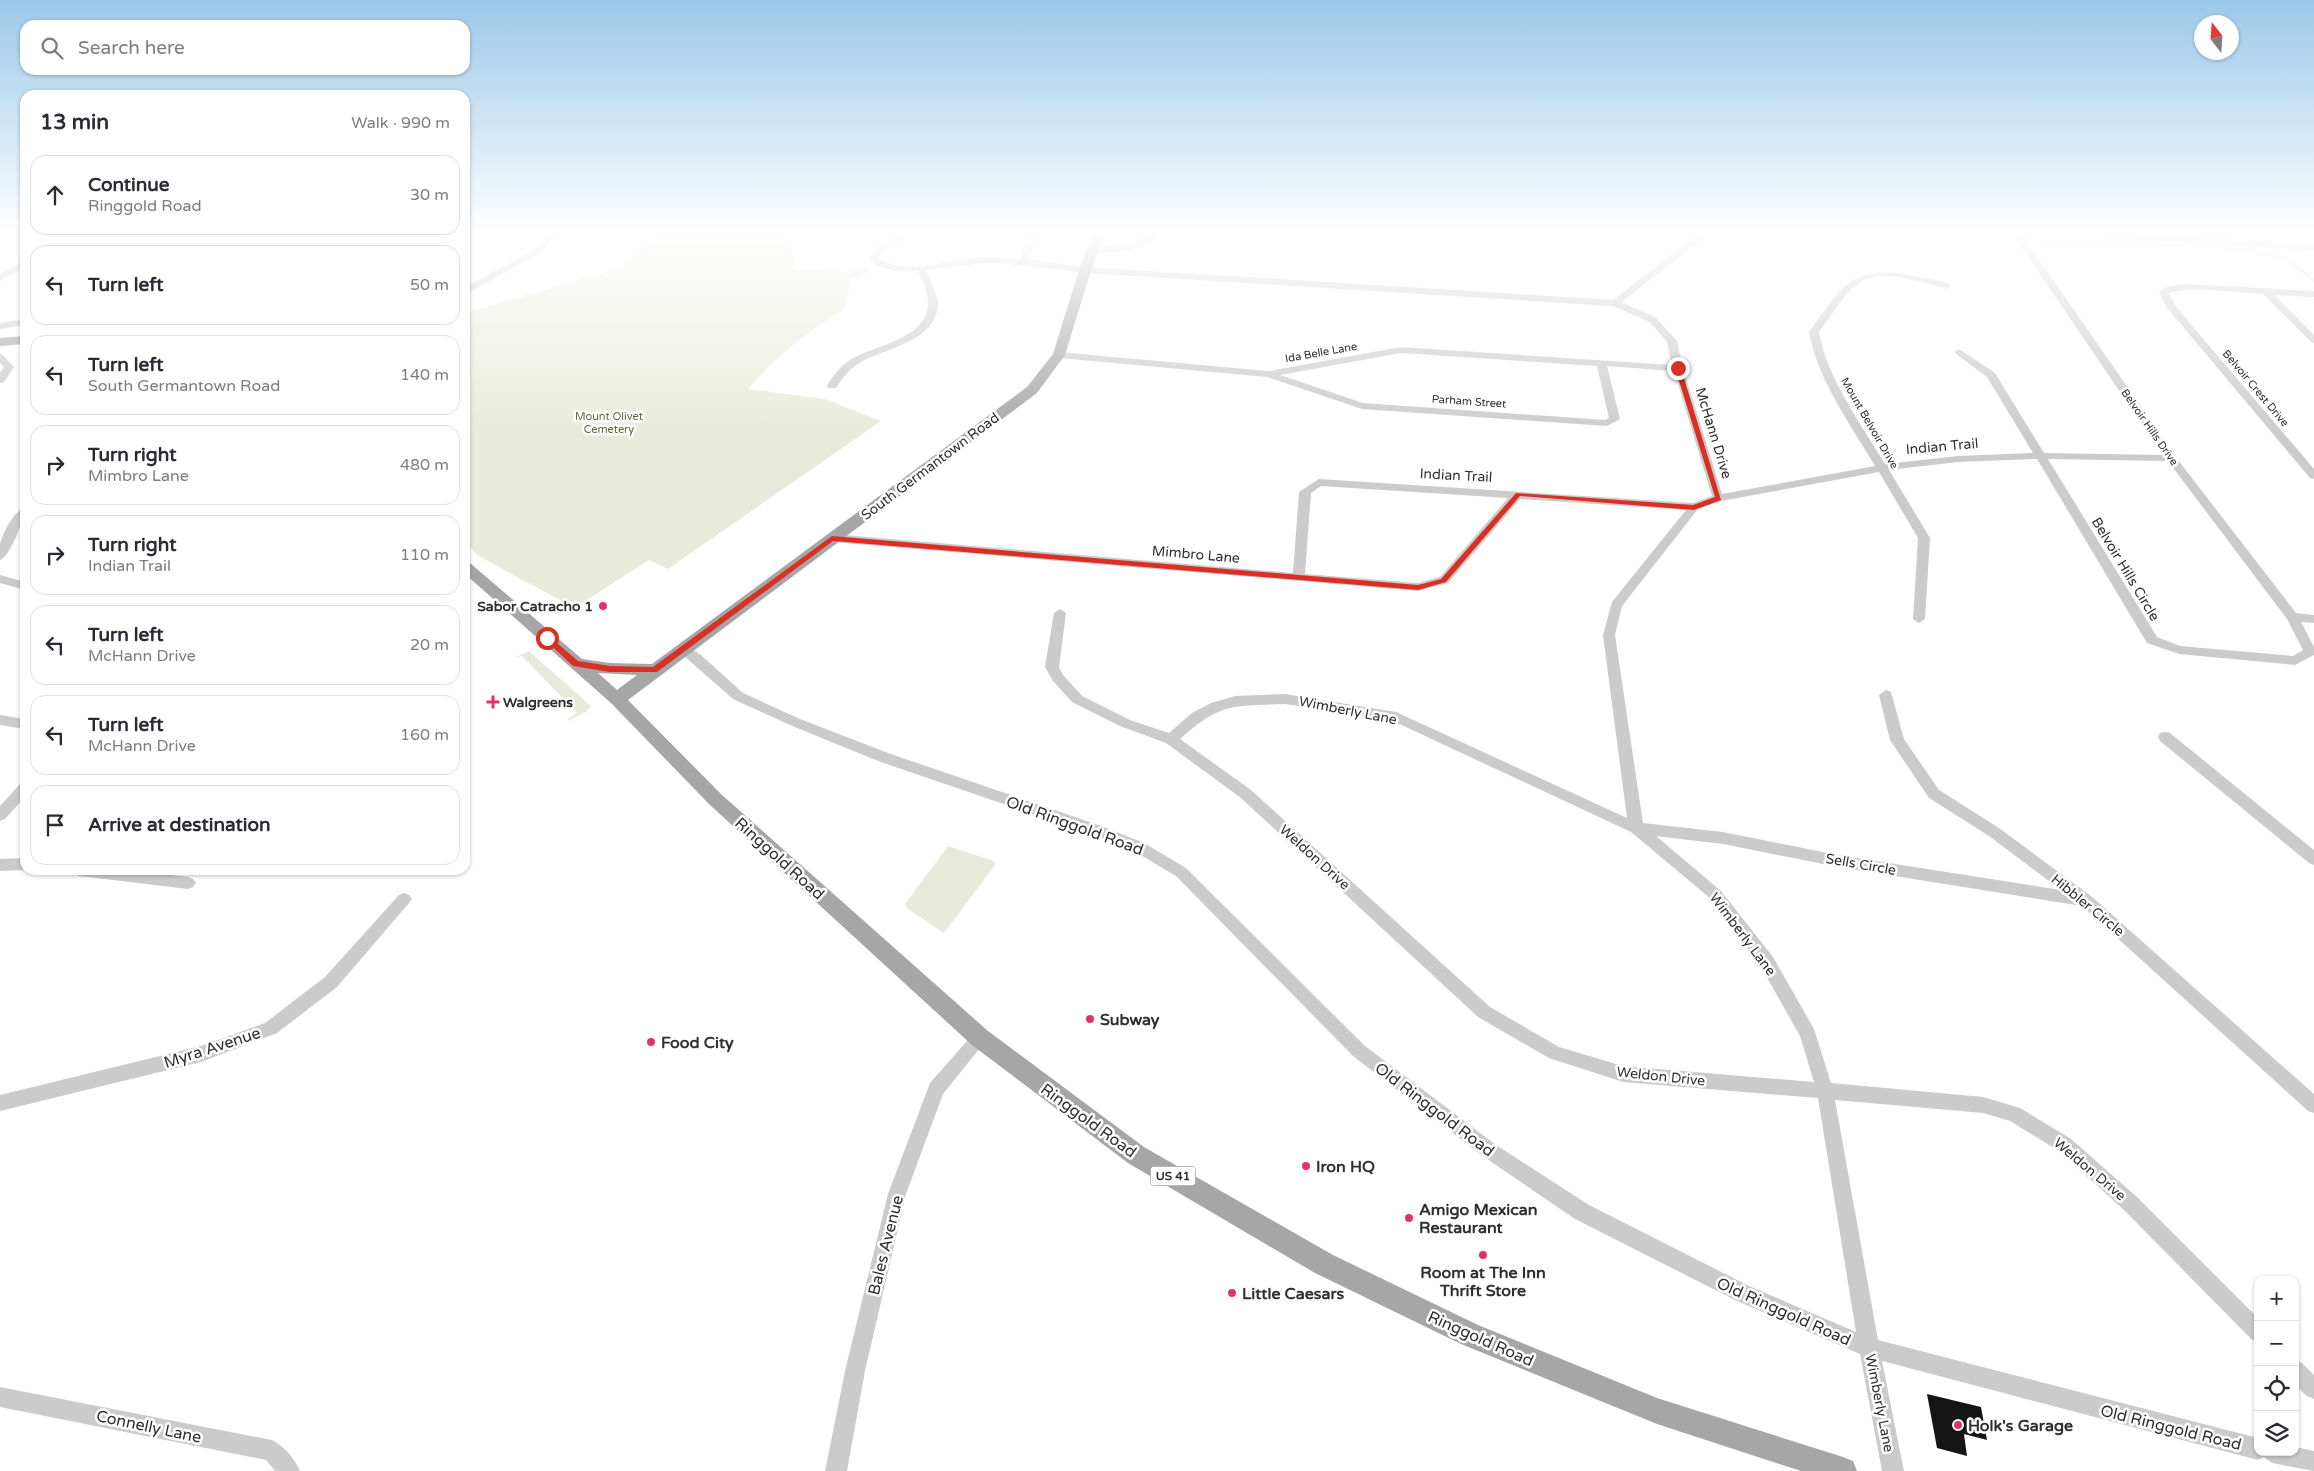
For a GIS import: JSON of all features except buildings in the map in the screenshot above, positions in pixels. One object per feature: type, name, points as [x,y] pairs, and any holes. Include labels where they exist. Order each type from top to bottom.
[{"type":"main road","name":"South Germantown Road","points":[[617,699],[1032,390],[1059,355],[1076,301]]},
{"type":"main road","points":[[0,342],[20,340]]},
{"type":"main road","name":"Ringgold Road","points":[[470,570],[617,699],[715,799],[980,1038],[1136,1155],[1324,1264],[1470,1335],[1657,1411],[1843,1471]]},
{"type":"main road","points":[[576,664],[610,669],[654,670]]},
{"type":"street","points":[[832,386],[835,378],[848,366],[925,326],[932,312],[932,301]]},
{"type":"street","points":[[1577,301],[1615,303],[1618,301]]},
{"type":"street","name":"Mount Belvoir Drive","points":[[1840,301],[1814,332],[1816,343],[1838,396],[1924,538],[1919,619]]},
{"type":"street","name":"Belvoir Hills Drive","points":[[2062,301],[2171,458],[2292,617]]},
{"type":"street","name":"Belvoir Crest Drive","points":[[2168,301],[2173,309],[2314,476]]},
{"type":"street","points":[[2275,301],[2314,340]]},
{"type":"street","name":"McHann Drive","points":[[1615,303],[1653,320],[1672,341],[1678,368],[1718,498],[1694,508],[1616,605],[1609,635],[1636,828]]},
{"type":"street","points":[[0,326],[20,323]]},
{"type":"street","name":"Ida Belle Lane","points":[[1059,355],[1268,374],[1401,350],[1678,368]]},
{"type":"street","name":"Belvoir Hills Circle","points":[[1959,352],[1991,375],[2152,640],[2179,650],[2295,662],[2310,652],[2292,617]]},
{"type":"street","points":[[0,357],[9,367],[0,380]]},
{"type":"street","name":"Parham Street","points":[[1268,374],[1362,406],[1607,423],[1615,419],[1601,363]]},
{"type":"street","name":"Indian Trail","points":[[1718,498],[1881,467],[1930,461],[2039,455],[2171,458]]},
{"type":"street","name":"Indian Trail","points":[[1300,578],[1305,492],[1319,482],[1518,494],[1694,508]]},
{"type":"street","name":"Mimbro Lane","points":[[832,538],[1418,588],[1444,580],[1518,494]]},
{"type":"street","points":[[0,556],[20,517]]},
{"type":"street","points":[[0,579],[20,585]]},
{"type":"street","name":"Weldon Drive","points":[[1060,613],[1052,667],[1058,678],[1077,699],[1125,723],[1171,738],[1246,794],[1484,1012],[1555,1053],[1623,1074],[1983,1105],[2021,1118],[2065,1145],[2124,1198],[2254,1328]]},
{"type":"street","points":[[2292,617],[2314,619]]},
{"type":"street","name":"Old Ringgold Road","points":[[682,649],[696,658],[738,696],[795,722],[883,757],[1100,831],[1160,858],[1181,872],[1358,1051],[1386,1074],[1531,1180],[1582,1212],[1632,1239],[1742,1293],[1869,1348],[2144,1421],[2254,1448]]},
{"type":"street","name":"Hibbler Circle","points":[[1886,695],[1897,740],[1934,794],[1994,832],[2086,900],[2314,1105]]},
{"type":"street","name":"Wimberly Lane","points":[[1171,738],[1197,716],[1216,706],[1235,701],[1285,699],[1396,717],[1636,828],[1716,895],[1768,962],[1808,1034],[1825,1091],[1869,1348],[1893,1471]]},
{"type":"street","points":[[0,720],[20,723]]},
{"type":"street","points":[[2165,738],[2314,859]]},
{"type":"street","points":[[0,815],[20,793]]},
{"type":"street","name":"Sells Circle","points":[[1636,828],[1723,838],[1838,860],[2086,900]]},
{"type":"street","points":[[0,865],[20,864]]},
{"type":"street","points":[[121,875],[188,883]]},
{"type":"street","name":"Myra Avenue","points":[[0,1102],[201,1054],[271,1028],[332,982],[404,899]]},
{"type":"street","name":"Bales Avenue","points":[[836,1471],[855,1371],[897,1194],[936,1089],[980,1038]]},
{"type":"street","points":[[2299,1374],[2314,1389]]},
{"type":"street","name":"Connelly Lane","points":[[3,1400],[272,1451],[289,1471]]},
{"type":"street","points":[[2289,1456],[2314,1462]]},
{"type":"green space","name":"Mount Olivet Cemetery","points":[[507,301],[847,301],[845,309],[793,345],[770,365],[748,389],[825,399],[881,421],[668,569],[649,560],[574,608],[479,556],[470,548],[470,312]]},
{"type":"green space","points":[[529,651],[591,706],[586,712],[568,721],[577,713],[522,656],[514,658]]},
{"type":"green space","points":[[948,846],[994,861],[996,864],[944,933],[908,909],[905,904]]},
{"type":"place","name":"Sabor Catracho 1","points":[[603,606]]},
{"type":"place","name":"Walgreens","points":[[493,702]]},
{"type":"place","name":"Subway","points":[[1090,1019]]},
{"type":"place","name":"Food City","points":[[651,1042]]},
{"type":"place","name":"Iron HQ","points":[[1306,1166]]},
{"type":"place","name":"Amigo Mexican Restaurant","points":[[1409,1218]]},
{"type":"place","name":"Room at The Inn Thrift Store","points":[[1483,1255]]},
{"type":"place","name":"Little Caesars","points":[[1232,1293]]},
{"type":"place","name":"Holk's Garage","points":[[1958,1425]]},
{"type":"route","points":[[547,638],[576,664],[610,669],[654,670],[832,538],[1418,588],[1444,580],[1518,494],[1694,508],[1718,498],[1678,368]]}]
